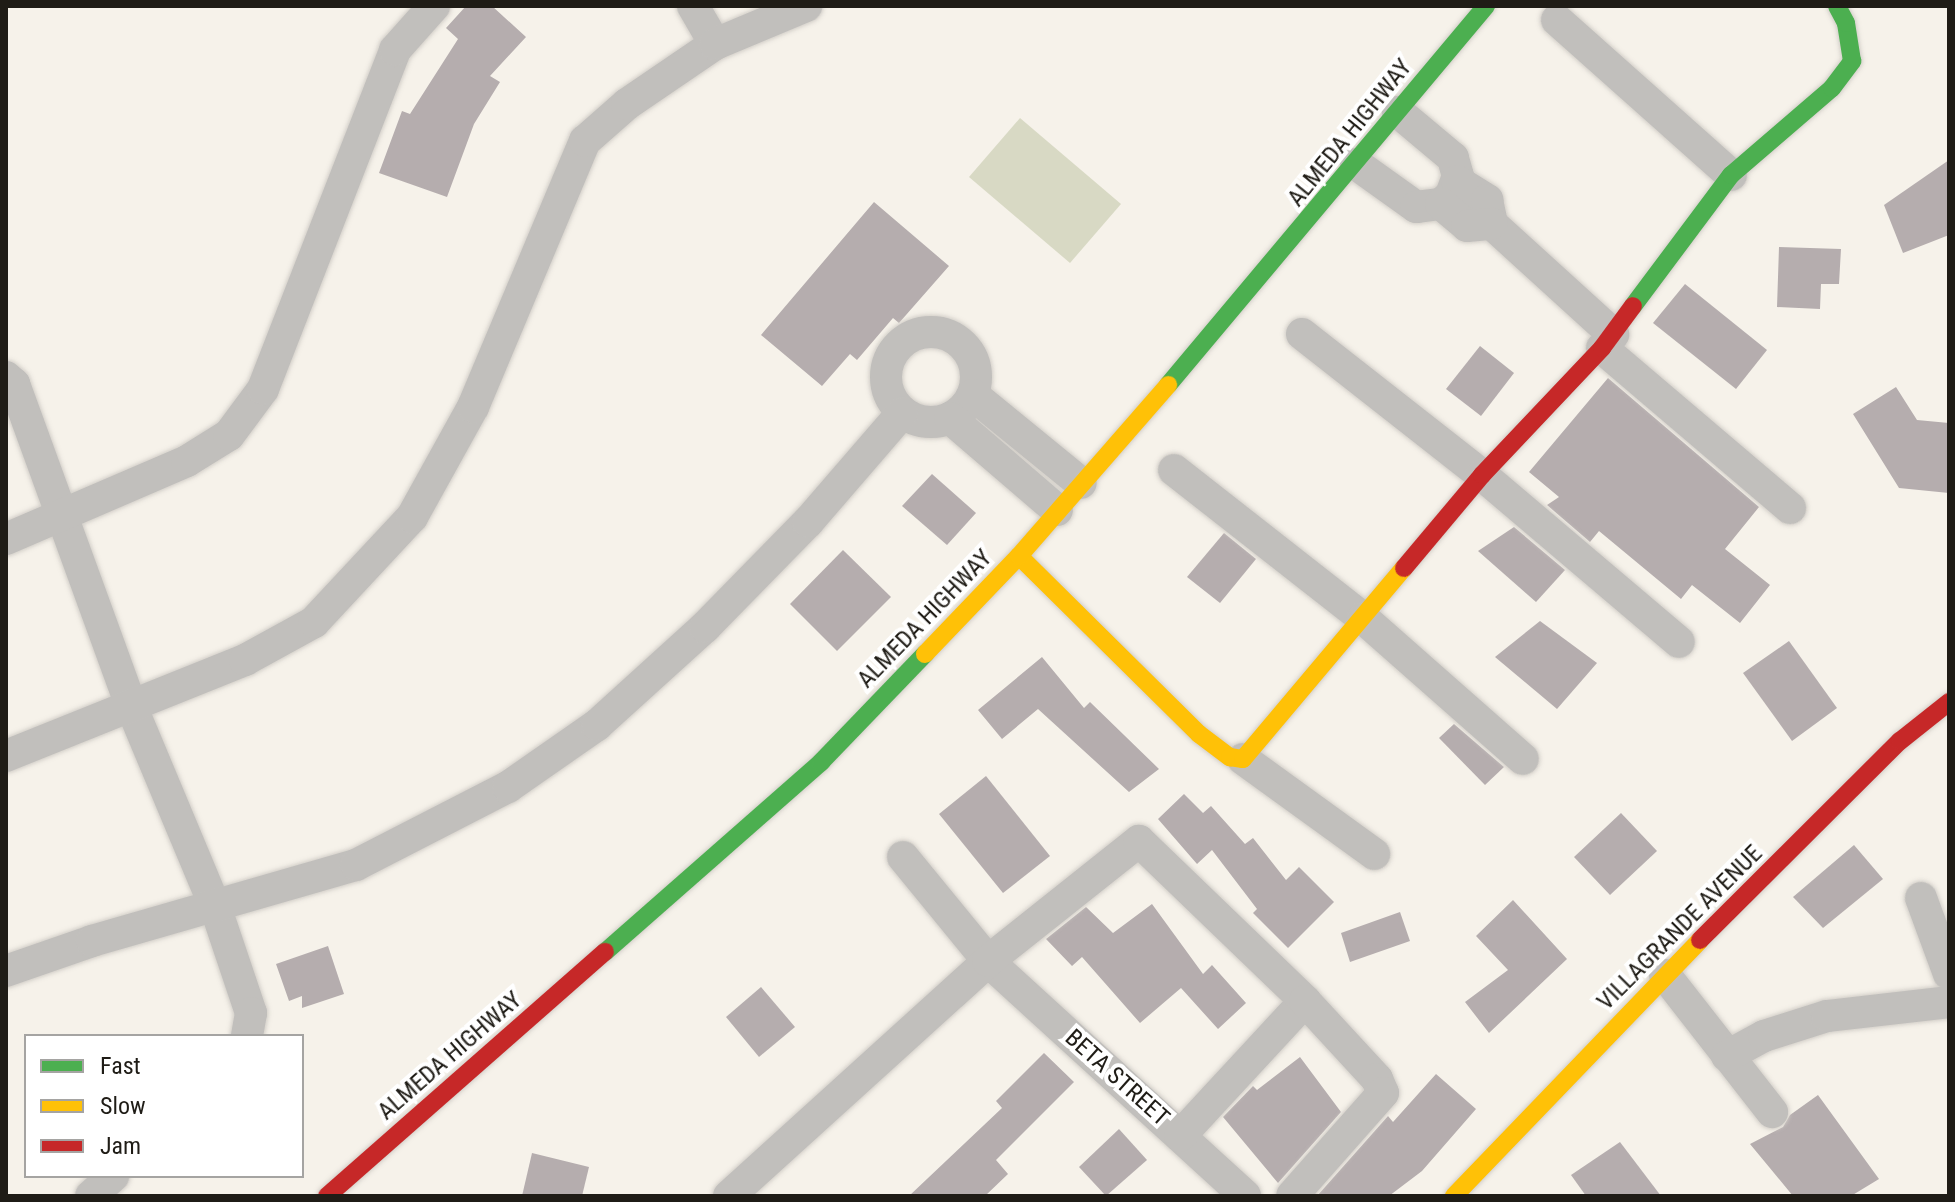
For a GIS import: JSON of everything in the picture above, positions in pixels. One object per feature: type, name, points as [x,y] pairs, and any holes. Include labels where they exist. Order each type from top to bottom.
[{"type":"main road","name":"ALMEDA HIGHWAY","points":[[327,1196],[821,762],[1019,556],[1356,164],[1486,6]]},
{"type":"main road","points":[[1019,556],[1199,734],[1230,757],[1243,759],[1482,475],[1607,341],[1731,175],[1832,88],[1852,61],[1846,23],[1837,6]]},
{"type":"main road","name":"VILLAGRANDE AVENUE","points":[[1454,1196],[1665,975],[1900,741],[1949,702]]},
{"type":"street","points":[[6,539],[187,461],[229,435],[263,389],[395,50],[434,6]]},
{"type":"street","points":[[693,6],[715,44]]},
{"type":"street","points":[[6,756],[132,708],[245,660],[314,622],[365,572],[412,517],[473,407],[585,141],[627,104],[715,44],[806,6]]},
{"type":"street","points":[[1557,20],[1731,175]]},
{"type":"street","points":[[1398,112],[1448,152],[1449,192],[1467,226],[1492,224],[1607,341],[1790,508]]},
{"type":"street","points":[[1356,164],[1407,203],[1428,208],[1449,192]]},
{"type":"street","points":[[920,334],[953,337],[966,347],[974,362],[973,395],[950,418],[933,423],[902,413],[891,400],[886,368],[893,353],[920,334]]},
{"type":"street","points":[[1302,334],[1482,475],[1679,642]]},
{"type":"street","points":[[6,377],[14,384],[132,708],[215,906],[251,1013],[247,1034]]},
{"type":"street","points":[[973,395],[1081,483]]},
{"type":"street","points":[[6,971],[356,865],[508,787],[597,725],[798,532],[902,413]]},
{"type":"street","points":[[950,418],[1057,510]]},
{"type":"street","points":[[1024,481],[1048,455]]},
{"type":"street","points":[[1174,470],[1363,618],[1523,759]]},
{"type":"street","points":[[1243,759],[1374,854]]},
{"type":"street","points":[[729,1196],[988,961],[1139,841],[1305,1001],[1377,1079],[1383,1093],[1292,1196]]},
{"type":"street","name":"BETA STREET","points":[[903,857],[988,961],[1245,1196]]},
{"type":"street","points":[[1921,898],[1949,974]]},
{"type":"street","points":[[1665,975],[1772,1112]]},
{"type":"street","points":[[1180,1136],[1305,1001]]},
{"type":"street","points":[[1727,1056],[1764,1036],[1827,1016],[1949,1002]]},
{"type":"street","points":[[91,1196],[111,1178]]},
{"type":"green space","points":[[1020,118],[1121,204],[1070,263],[969,177]]},
{"type":"building","points":[[466,6],[492,6],[526,37],[490,76],[500,82],[474,124],[447,197],[379,173],[402,111],[410,114],[458,39],[446,28]]},
{"type":"building","points":[[1949,160],[1949,235],[1903,253],[1884,205]]},
{"type":"building","points":[[874,202],[949,266],[899,323],[893,318],[857,360],[850,354],[822,386],[761,335]]},
{"type":"building","points":[[1779,247],[1841,249],[1839,284],[1821,284],[1820,309],[1777,307]]},
{"type":"building","points":[[1685,284],[1767,350],[1736,389],[1653,323]]},
{"type":"building","points":[[1480,346],[1514,373],[1481,416],[1446,389]]},
{"type":"building","points":[[1608,378],[1759,507],[1725,549],[1770,585],[1740,623],[1692,585],[1681,599],[1599,531],[1590,542],[1547,505],[1559,497],[1529,472]]},
{"type":"building","points":[[1896,387],[1917,420],[1949,423],[1949,493],[1899,488],[1853,414]]},
{"type":"building","points":[[932,474],[976,513],[947,545],[902,506]]},
{"type":"building","points":[[1514,527],[1565,570],[1536,602],[1478,551]]},
{"type":"building","points":[[1224,533],[1256,559],[1220,603],[1187,577]]},
{"type":"building","points":[[843,550],[891,597],[837,651],[790,604]]},
{"type":"building","points":[[1540,621],[1597,663],[1557,709],[1495,657]]},
{"type":"building","points":[[1789,641],[1837,708],[1792,741],[1743,673]]},
{"type":"building","points":[[1042,657],[1084,708],[1090,702],[1159,769],[1129,792],[1038,709],[1002,739],[978,710]]},
{"type":"building","points":[[1454,724],[1504,767],[1485,785],[1439,738]]},
{"type":"building","points":[[986,776],[1050,856],[1003,893],[939,814]]},
{"type":"building","points":[[1184,794],[1203,813],[1211,806],[1245,844],[1253,838],[1286,880],[1299,867],[1334,902],[1288,948],[1253,913],[1257,909],[1212,850],[1197,864],[1158,819]]},
{"type":"building","points":[[1621,813],[1657,851],[1610,895],[1574,857]]},
{"type":"building","points":[[1854,845],[1883,879],[1823,928],[1793,897]]},
{"type":"building","points":[[1513,900],[1567,959],[1489,1033],[1465,1002],[1508,970],[1476,936]]},
{"type":"building","points":[[1152,904],[1203,974],[1212,965],[1246,1003],[1218,1029],[1181,988],[1140,1023],[1082,957],[1072,966],[1046,939],[1086,907],[1113,933]]},
{"type":"building","points":[[1400,912],[1410,941],[1350,962],[1341,933]]},
{"type":"building","points":[[328,946],[344,994],[302,1008],[302,996],[289,1001],[276,964]]},
{"type":"building","points":[[761,987],[795,1027],[759,1057],[726,1017]]},
{"type":"building","points":[[1044,1053],[1074,1082],[996,1160],[1008,1174],[985,1196],[909,1196],[1002,1108],[996,1101]]},
{"type":"building","points":[[1300,1057],[1341,1112],[1278,1183],[1223,1117],[1253,1086],[1257,1090]]},
{"type":"building","points":[[1436,1074],[1476,1109],[1422,1171],[1389,1196],[1317,1196],[1388,1116],[1393,1122]]},
{"type":"building","points":[[1818,1095],[1879,1179],[1851,1196],[1793,1196],[1750,1144],[1783,1127],[1790,1115]]},
{"type":"building","points":[[1119,1129],[1147,1160],[1106,1196],[1079,1167]]},
{"type":"building","points":[[1620,1142],[1661,1196],[1586,1196],[1571,1175]]},
{"type":"building","points":[[532,1153],[589,1167],[582,1196],[522,1196]]},
{"type":"traffic: fast","points":[[1168,385],[1486,6]]},
{"type":"traffic: fast","points":[[1633,306],[1731,175],[1832,88],[1852,61],[1846,23],[1837,6]]},
{"type":"traffic: fast","points":[[605,952],[821,762],[925,654]]},
{"type":"traffic: slow","points":[[925,654],[1019,556],[1168,385]]},
{"type":"traffic: slow","points":[[1019,556],[1199,734],[1230,757],[1243,759],[1404,568]]},
{"type":"traffic: slow","points":[[1454,1196],[1700,940]]},
{"type":"traffic: jam","points":[[1404,568],[1482,475],[1602,348],[1633,306]]},
{"type":"traffic: jam","points":[[1700,940],[1900,741],[1949,702]]},
{"type":"traffic: jam","points":[[327,1196],[605,952]]}]
